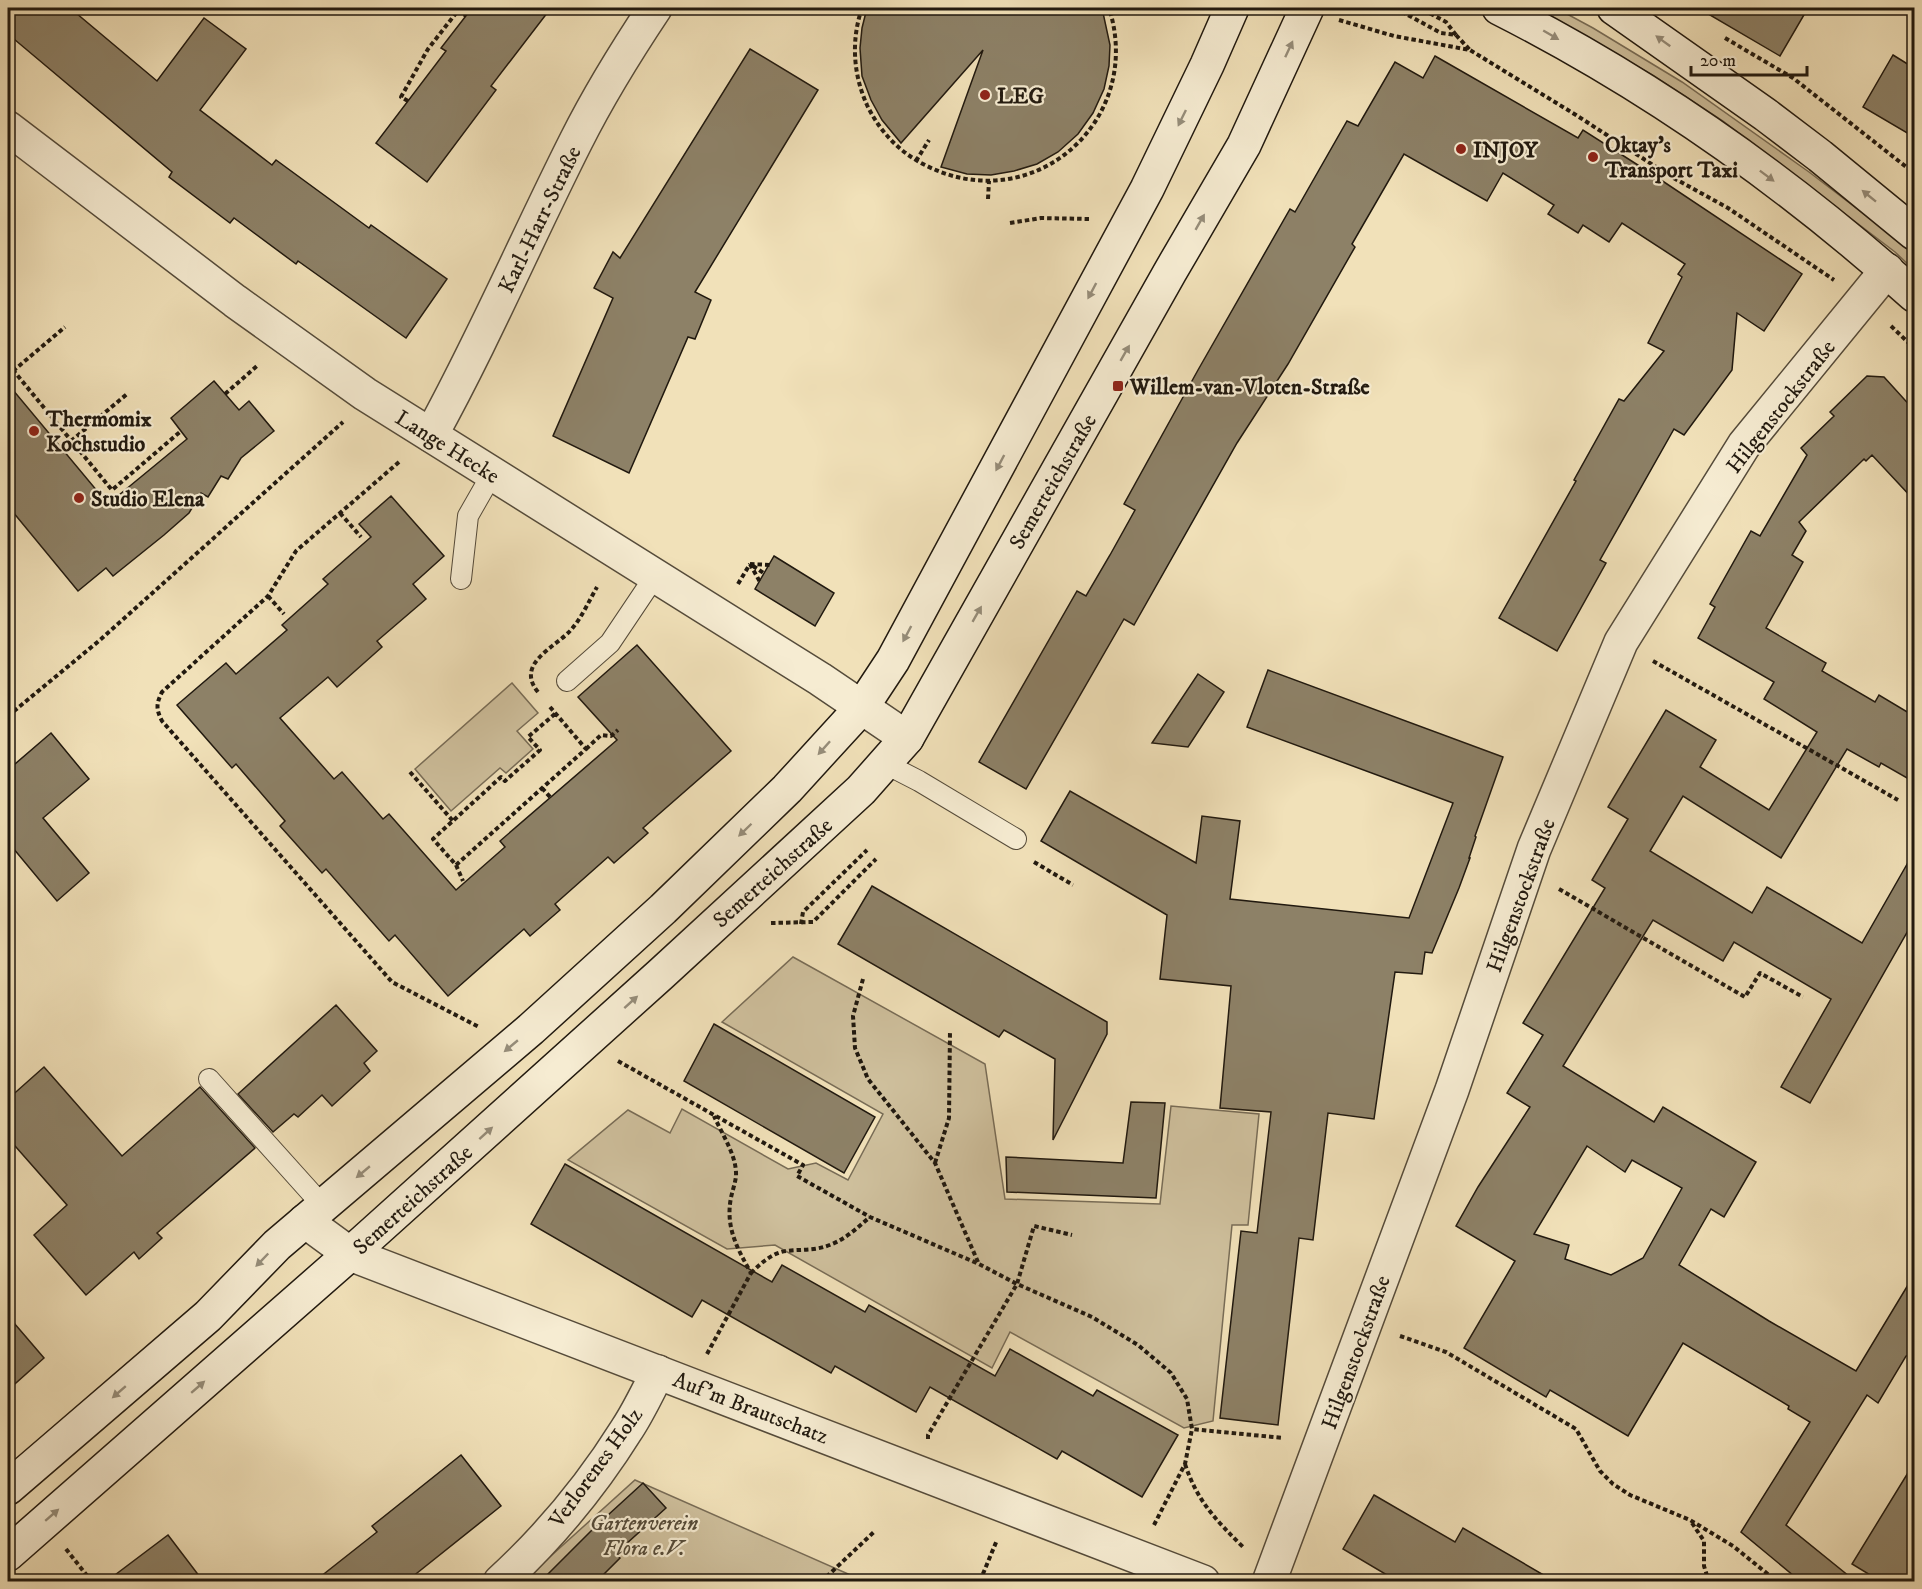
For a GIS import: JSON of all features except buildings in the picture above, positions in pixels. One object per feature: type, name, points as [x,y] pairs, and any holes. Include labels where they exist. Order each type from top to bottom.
[{"type":"main road","name":"Karl-Harr-Straße","points":[[431,435],[469,366],[577,140],[603,91],[655,8]]},
{"type":"main road","points":[[1205,8],[1207,65]]},
{"type":"main road","name":"Semerteichstraße","points":[[8,1488],[208,1316],[277,1245],[564,1000],[663,909],[787,789],[862,707],[893,660],[1142,200],[1232,8]]},
{"type":"main road","name":"Semerteichstraße","points":[[8,1554],[350,1254],[662,974],[861,790],[907,738],[1170,272],[1244,146],[1307,8]]},
{"type":"main road","points":[[1499,8],[1592,58],[1662,101],[1809,207],[1887,270],[1914,295]]},
{"type":"main road","points":[[1614,8],[1766,115],[1914,232]]},
{"type":"main road","name":"Lange Hecke","points":[[12,140],[324,366],[862,707],[907,738]]},
{"type":"main road","name":"Hilgenstockstraße","points":[[1273,1571],[1452,1090],[1534,849],[1621,642],[1744,445],[1887,270]]},
{"type":"main road","name":"Auf'm Brautschatz","points":[[314,1214],[350,1254],[1203,1581]]},
{"type":"main road","name":"Verlorenes Holz","points":[[500,1581],[521,1563],[575,1503],[628,1428],[658,1372]]},
{"type":"lane","points":[[461,579],[468,516],[492,474]]},
{"type":"lane","points":[[567,681],[610,643],[655,576]]},
{"type":"lane","points":[[884,764],[919,781],[1016,839]]},
{"type":"lane","points":[[209,1079],[314,1214]]},
{"type":"path","points":[[862,8],[855,42],[856,67],[861,91],[871,113],[885,134],[902,152],[944,174],[966,180],[989,181],[1014,178],[1039,171],[1061,158],[1080,141],[1096,121],[1108,98],[1115,74],[1117,47],[1109,8]]},
{"type":"path","points":[[1395,8],[1441,33],[1456,34]]},
{"type":"path","points":[[1420,8],[1446,22],[1470,50],[1670,176],[1728,208],[1863,300]]},
{"type":"path","points":[[408,101],[401,97],[428,49],[459,9],[466,16]]},
{"type":"path","points":[[1360,25],[1394,36],[1470,50]]},
{"type":"path","points":[[1723,37],[1793,78],[1914,173]]},
{"type":"path","points":[[916,161],[929,140]]},
{"type":"path","points":[[988,199],[989,181]]},
{"type":"path","points":[[1010,223],[1041,218],[1096,220]]},
{"type":"path","points":[[13,371],[65,327]]},
{"type":"path","points":[[8,364],[112,490],[181,431]]},
{"type":"path","points":[[225,394],[257,366]]},
{"type":"path","points":[[71,441],[127,394]]},
{"type":"path","points":[[8,716],[100,640],[342,424]]},
{"type":"path","points":[[399,462],[296,551],[268,596],[162,692],[156,710],[162,721],[392,982],[476,1024],[501,1054]]},
{"type":"path","points":[[340,513],[361,537]]},
{"type":"path","points":[[750,564],[770,565]]},
{"type":"path","points":[[750,564],[765,574]]},
{"type":"path","points":[[750,564],[760,582]]},
{"type":"path","points":[[733,591],[750,564]]},
{"type":"path","points":[[586,748],[532,685],[531,672],[535,662],[571,630],[597,587]]},
{"type":"path","points":[[268,596],[284,614]]},
{"type":"path","points":[[1621,642],[1898,800]]},
{"type":"path","points":[[463,881],[456,865],[433,839],[501,777],[505,781],[540,750],[528,737],[556,713]]},
{"type":"path","points":[[456,865],[601,735],[611,736],[618,730]]},
{"type":"path","points":[[410,772],[453,821]]},
{"type":"path","points":[[542,788],[550,798]]},
{"type":"path","points":[[1016,839],[1022,855],[1073,885]]},
{"type":"path","points":[[867,850],[803,912],[801,924],[813,922],[876,859]]},
{"type":"path","points":[[1527,871],[1745,997],[1760,972],[1803,997]]},
{"type":"path","points":[[863,979],[853,1016],[855,1048],[868,1079],[935,1163],[979,1264]]},
{"type":"path","points":[[935,1163],[949,1118],[950,1031]]},
{"type":"path","points":[[621,1059],[617,1061],[803,1165],[797,1176],[870,1217],[979,1264],[1017,1284],[1092,1317],[1138,1345],[1171,1373],[1187,1399],[1192,1429],[1185,1464],[1138,1557]]},
{"type":"path","points":[[713,1115],[732,1154],[736,1175],[730,1204],[730,1228],[738,1251],[751,1273]]},
{"type":"path","points":[[691,1384],[751,1273],[763,1261],[785,1251],[808,1250],[831,1245],[850,1235],[870,1217]]},
{"type":"path","points":[[928,1476],[928,1435],[1017,1284],[1034,1226],[1072,1235]]},
{"type":"path","points":[[1365,1324],[1446,1352],[1576,1429],[1600,1471],[1612,1484],[1630,1495],[1690,1520],[1733,1546],[1768,1575]]},
{"type":"path","points":[[1192,1429],[1322,1442]]},
{"type":"path","points":[[1185,1464],[1191,1482],[1210,1513],[1245,1550],[1273,1571]]},
{"type":"path","points":[[1690,1520],[1704,1541],[1704,1566],[1709,1581]]},
{"type":"path","points":[[820,1581],[875,1531]]},
{"type":"path","points":[[81,1568],[92,1581]]},
{"type":"green space","points":[[1536,8],[1556,8],[1682,82],[1809,172],[1894,237],[1914,255],[1914,270],[1895,252],[1723,121],[1654,76]]},
{"type":"green space","points":[[512,683],[538,713],[517,731],[533,749],[506,773],[500,768],[451,811],[415,769]]},
{"type":"green space","points":[[793,957],[985,1064],[1005,1199],[1160,1204],[1171,1106],[1259,1114],[1248,1225],[1232,1225],[1213,1421],[1184,1428],[1010,1332],[992,1368],[775,1245],[727,1249],[568,1160],[628,1110],[670,1133],[682,1109],[788,1169],[816,1163],[848,1180],[883,1114],[722,1022]]},
{"type":"green space","name":"Gartenverein Flora e.V.","points":[[635,1480],[864,1581],[522,1582]]},
{"type":"place","name":"LEG","points":[[985,95]]},
{"type":"place","name":"INJOY","points":[[1461,149]]},
{"type":"place","name":"Oktay's Transport Taxi","points":[[1593,157]]},
{"type":"place","name":"Willem-van-Vloten-Straße","points":[[1118,386]]},
{"type":"place","name":"Thermomix Kochstudio","points":[[34,431]]},
{"type":"place","name":"Studio Elena","points":[[79,498]]}]
